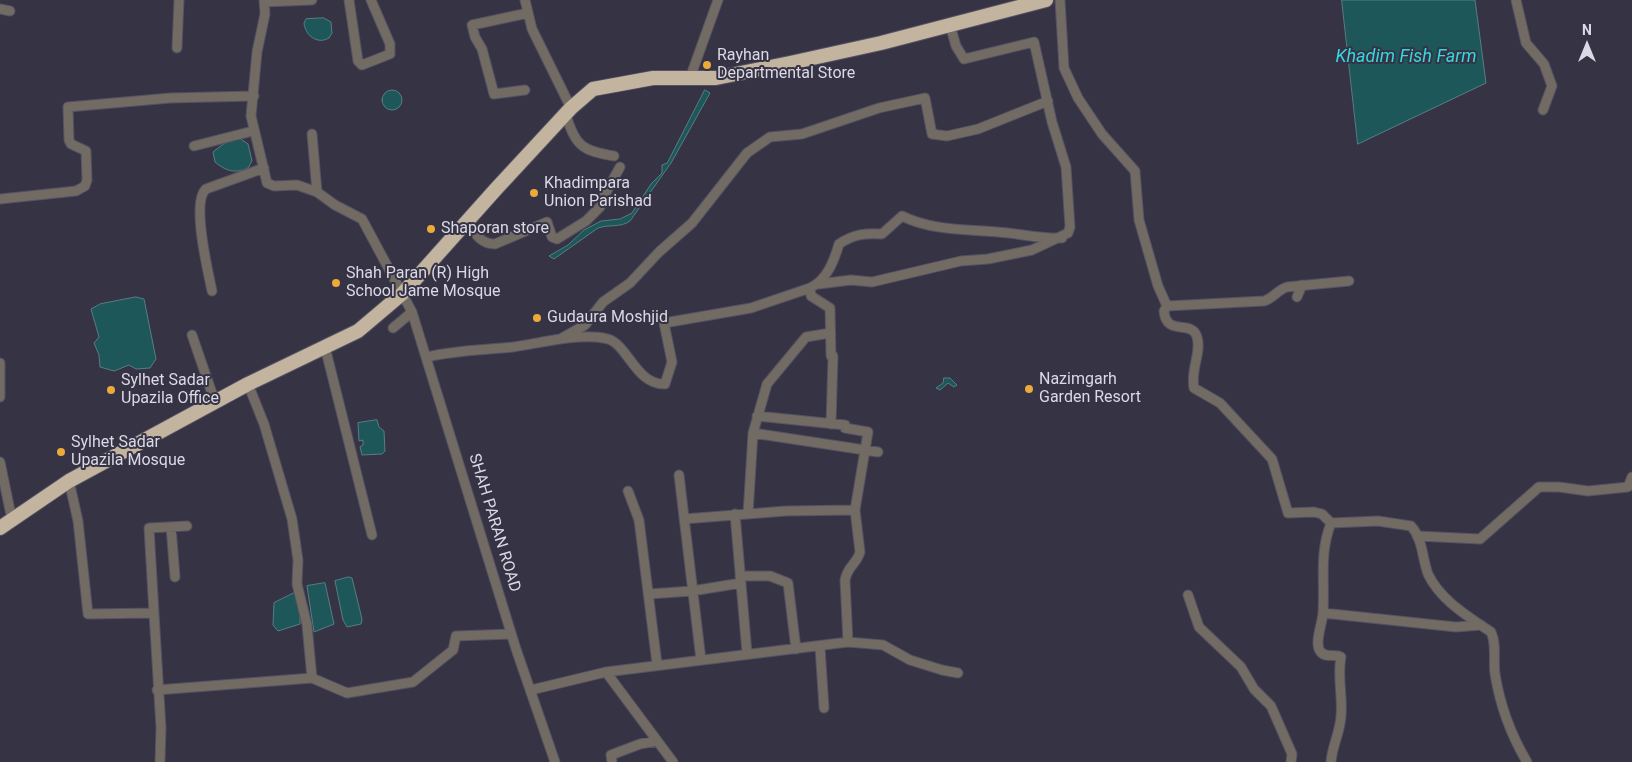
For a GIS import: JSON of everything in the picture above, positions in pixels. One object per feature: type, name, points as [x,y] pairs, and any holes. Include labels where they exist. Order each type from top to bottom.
[{"type":"highway","points":[[6,524],[70,481],[214,402],[358,331],[403,292],[568,112],[593,89],[653,78],[716,78],[872,45],[1046,0]]},
{"type":"street","points":[[177,48],[179,0]]},
{"type":"street","points":[[212,291],[201,238],[201,196],[206,188],[264,168],[253,131],[251,116],[258,52],[265,14],[264,1],[312,0]]},
{"type":"street","points":[[349,0],[358,61],[362,65],[390,54],[390,44],[371,0]]},
{"type":"street","points":[[524,0],[532,29],[568,112],[575,140],[583,147],[595,153],[614,156]]},
{"type":"street","points":[[694,77],[718,0]]},
{"type":"street","points":[[1060,0],[1064,68],[1078,98],[1092,119],[1135,171],[1139,220],[1158,286],[1167,306]]},
{"type":"street","points":[[1516,0],[1526,43],[1544,64],[1552,86],[1543,110]]},
{"type":"street","points":[[0,9],[10,11]]},
{"type":"street","points":[[525,90],[494,94],[482,49],[475,38],[472,25],[528,13]]},
{"type":"street","points":[[427,357],[449,351],[488,350],[560,340],[607,339],[614,343],[628,361],[650,380],[657,384],[666,384],[672,362],[664,328],[664,324],[669,321],[712,316],[751,308],[819,284],[851,280],[872,282],[961,261],[988,259],[1032,250],[1062,238],[1068,233],[1070,227],[1066,167],[1034,42],[964,59],[956,46],[950,25]]},
{"type":"street","points":[[0,199],[76,191],[85,186],[87,180],[86,152],[71,144],[69,140],[68,107],[170,98],[254,96]]},
{"type":"street","points":[[560,340],[585,325],[603,302],[630,283],[658,252],[692,222],[747,154],[770,137],[802,134],[880,108],[924,98],[932,134],[948,136],[978,129],[1048,101]]},
{"type":"street","points":[[194,146],[253,131]]},
{"type":"street","points":[[312,134],[318,192]]},
{"type":"street","points":[[467,222],[482,242],[487,244],[495,244],[547,222],[552,238],[557,239],[586,221],[600,207],[620,167]]},
{"type":"street","name":"SHAH PARAN ROAD","points":[[264,168],[267,182],[270,185],[297,185],[318,192],[335,205],[362,219],[403,292],[412,312],[427,357],[512,634],[555,762]]},
{"type":"street","points":[[819,284],[834,260],[839,244],[850,236],[862,233],[882,234],[902,216],[918,225],[1011,233],[1041,240],[1062,238]]},
{"type":"street","points":[[1167,306],[1264,301],[1273,298],[1279,290],[1302,285],[1349,281]]},
{"type":"street","points":[[1297,297],[1302,285]]},
{"type":"street","points":[[810,288],[811,296],[830,308],[830,356],[833,356],[830,424]]},
{"type":"street","points":[[1167,306],[1164,311],[1165,320],[1169,325],[1193,331],[1197,336],[1197,351],[1193,369],[1194,388],[1220,403],[1272,459],[1288,513],[1314,512],[1322,514],[1331,523],[1378,521],[1411,526],[1417,536],[1429,574],[1438,588],[1456,608],[1491,632],[1494,637],[1494,667],[1502,704],[1509,726],[1527,762]]},
{"type":"street","points":[[393,328],[412,312]]},
{"type":"street","points":[[748,514],[754,433],[767,384],[806,337],[830,333]]},
{"type":"street","points":[[192,335],[214,402]]},
{"type":"street","points":[[325,347],[372,535]]},
{"type":"street","points":[[0,363],[0,397]]},
{"type":"street","points":[[248,384],[264,424],[292,518],[298,560],[297,584],[307,625],[312,678]]},
{"type":"street","points":[[757,416],[845,425],[845,428],[867,431],[866,449],[855,510],[860,552],[859,558],[847,570],[845,580],[848,642]]},
{"type":"street","points":[[754,433],[878,452]]},
{"type":"street","points":[[0,462],[6,524]]},
{"type":"street","points":[[679,475],[701,660]]},
{"type":"street","points":[[1417,536],[1480,538],[1539,487],[1558,487],[1588,491],[1628,487],[1632,477]]},
{"type":"street","points":[[70,481],[78,521],[88,614],[154,613]]},
{"type":"street","points":[[628,491],[639,520],[657,664]]},
{"type":"street","points":[[684,519],[826,509],[855,510]]},
{"type":"street","points":[[735,514],[746,653]]},
{"type":"street","points":[[1331,523],[1323,551],[1323,613],[1318,644],[1320,651],[1328,656],[1337,655],[1341,657],[1342,714],[1340,730],[1331,762]]},
{"type":"street","points":[[160,762],[161,728],[157,690],[158,665],[149,528],[187,526]]},
{"type":"street","points":[[171,527],[175,577]]},
{"type":"street","points":[[649,594],[692,591],[741,580],[770,576],[788,583],[796,649]]},
{"type":"street","points":[[1188,595],[1198,627],[1241,667],[1254,689],[1271,706],[1292,754],[1291,762]]},
{"type":"street","points":[[1323,613],[1456,627],[1481,625]]},
{"type":"street","points":[[157,690],[312,678],[347,693],[413,682],[452,650],[456,636],[512,634]]},
{"type":"street","points":[[531,690],[606,672],[657,664],[746,653],[820,647],[848,642],[883,644],[910,660],[958,673]]},
{"type":"street","points":[[820,647],[824,708]]},
{"type":"street","points":[[606,672],[672,762]]},
{"type":"street","points":[[612,762],[611,755],[640,744],[657,741]]},
{"type":"water","name":"Khadim Fish Farm","points":[[1342,0],[1475,0],[1486,83],[1358,144]]},
{"type":"water","points":[[324,18],[331,22],[332,33],[329,38],[320,40],[312,38],[305,27],[306,19]]},
{"type":"water","points":[[392,90],[399,93],[402,100],[399,107],[392,110],[385,107],[382,100],[385,93]]},
{"type":"water","points":[[705,90],[710,93],[671,163],[630,221],[598,228],[554,259],[549,256],[568,245],[584,230],[601,221],[620,219],[632,213],[651,184],[662,173],[662,165],[667,163]]},
{"type":"water","points":[[238,137],[248,144],[252,161],[248,168],[231,171],[215,162],[213,152]]},
{"type":"water","points":[[136,297],[144,299],[156,359],[150,368],[136,369],[129,365],[114,371],[100,367],[99,355],[94,343],[99,337],[91,309],[100,304]]},
{"type":"water","points":[[944,378],[950,378],[957,385],[954,387],[948,383],[940,390],[936,388],[943,383]]},
{"type":"water","points":[[377,420],[379,427],[384,431],[385,451],[382,454],[362,455],[360,447],[363,445],[363,440],[359,441],[358,423]]},
{"type":"water","points":[[349,577],[352,578],[362,619],[361,624],[347,627],[343,620],[335,581]]},
{"type":"water","points":[[325,583],[334,624],[314,632],[307,586]]},
{"type":"water","points":[[294,593],[300,597],[300,624],[278,631],[273,625],[274,603]]},
{"type":"place","name":"Rayhan Departmental Store","points":[[707,65]]},
{"type":"place","name":"Khadimpara Union Parishad","points":[[534,193]]},
{"type":"place","name":"Shaporan store","points":[[431,229]]},
{"type":"place","name":"Shah Paran (R) High School Jame Mosque","points":[[336,283]]},
{"type":"place","name":"Gudaura Moshjid","points":[[537,318]]},
{"type":"place","name":"Nazimgarh Garden Resort","points":[[1029,389]]},
{"type":"place","name":"Sylhet Sadar Upazila Office","points":[[111,390]]},
{"type":"place","name":"Sylhet Sadar Upazila Mosque","points":[[61,452]]}]
